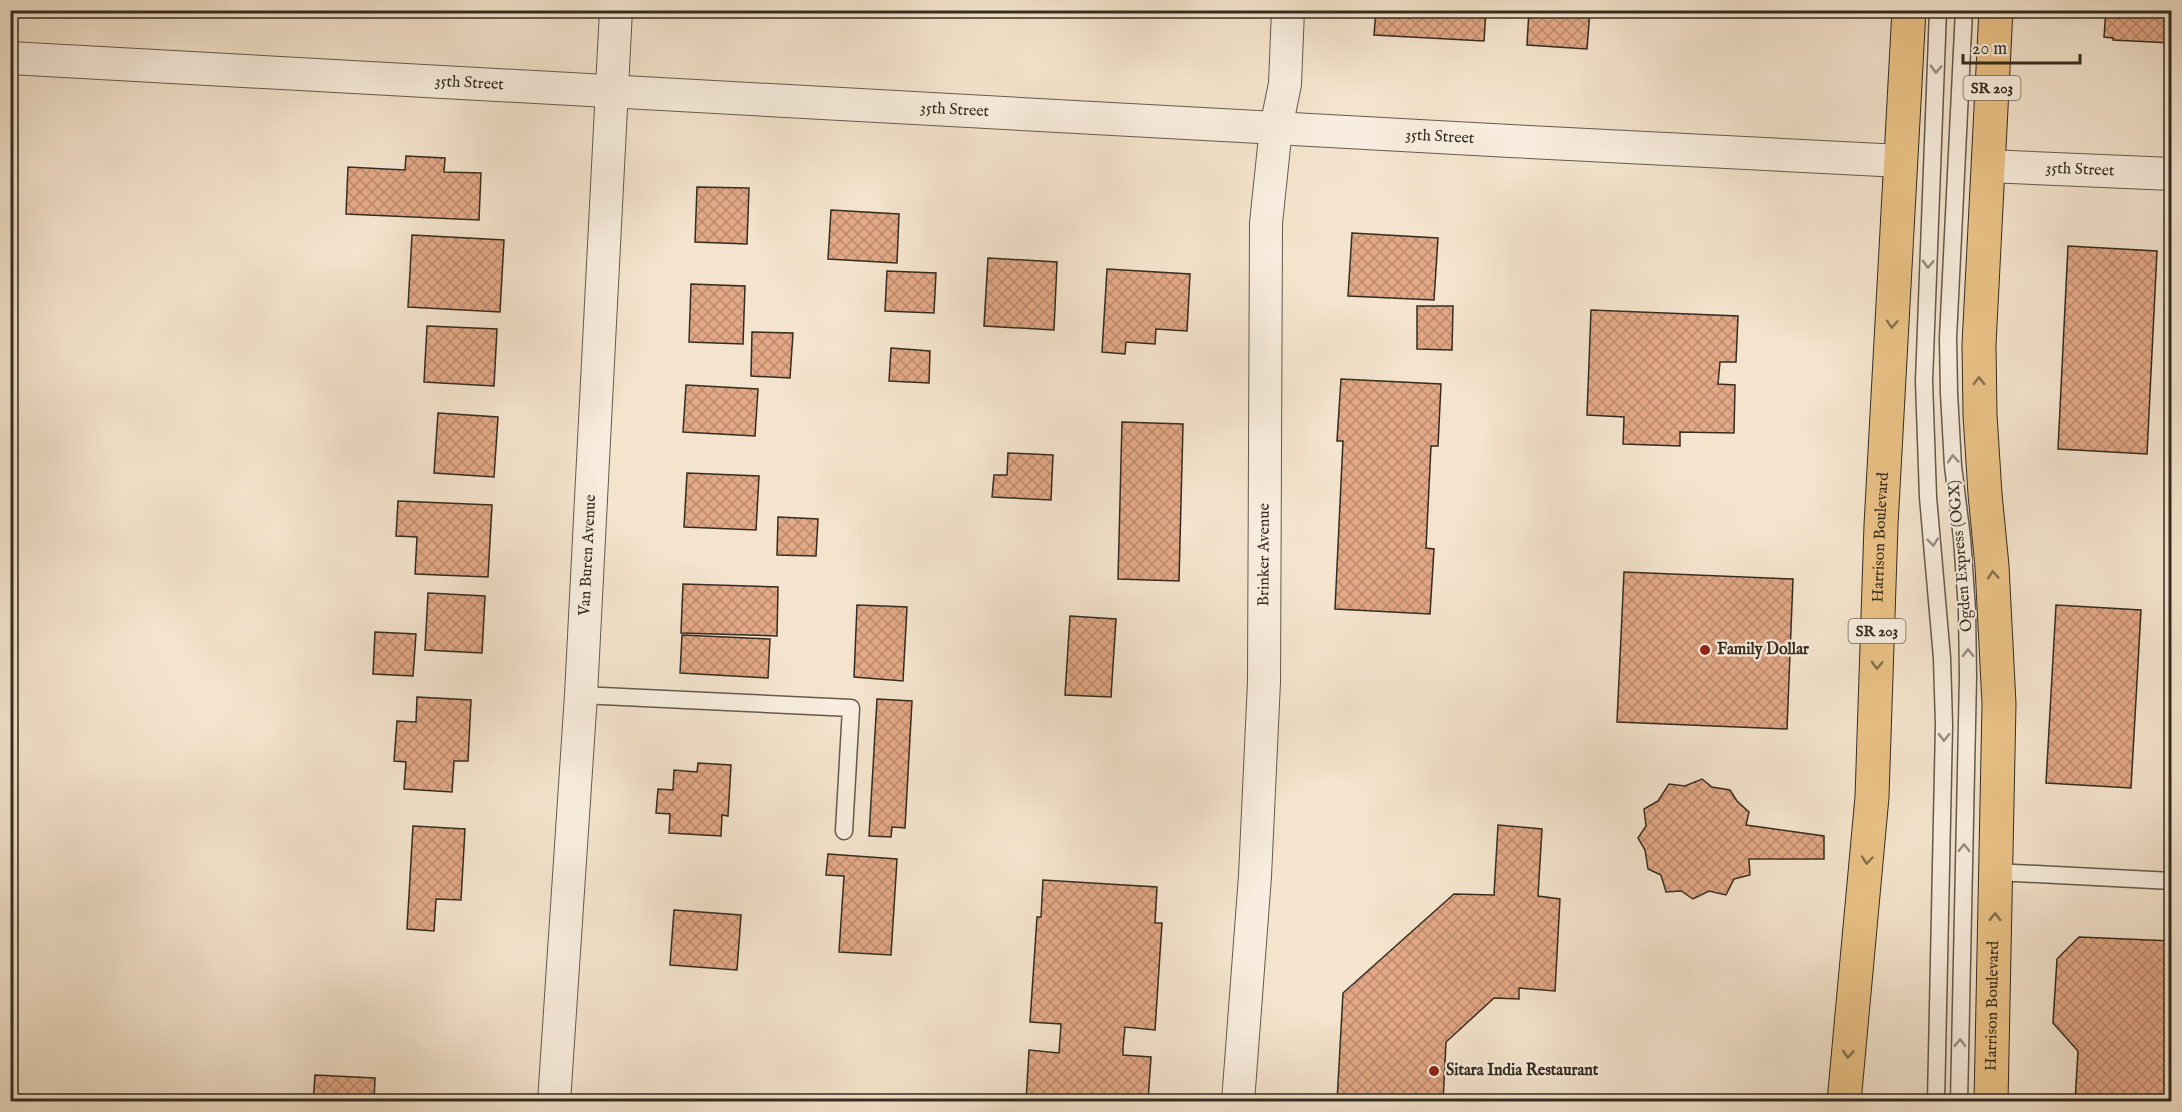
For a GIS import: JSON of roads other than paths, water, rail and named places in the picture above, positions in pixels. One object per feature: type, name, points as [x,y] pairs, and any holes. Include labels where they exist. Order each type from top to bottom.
[{"type":"main road","name":"Harrison Boulevard","points":[[1845,1101],[1872,797],[1881,525],[1909,10]]},
{"type":"main road","name":"Harrison Boulevard","points":[[1991,1101],[1999,704],[1997,639],[1985,494],[1979,345],[1996,10]]},
{"type":"street","name":"Van Buren Avenue","points":[[554,1101],[581,695],[616,10]]},
{"type":"street","name":"Brinker Avenue","points":[[1238,1101],[1255,876],[1264,682],[1266,223],[1276,128],[1285,84],[1288,10]]},
{"type":"street","name":"35th Street","points":[[10,58],[1901,160]]},
{"type":"street","name":"35th Street","points":[[1988,166],[2172,174]]},
{"type":"lane","name":"Ogden Express (OGX)","points":[[1936,1101],[1944,714],[1939,607],[1927,476],[1924,381],[1938,10]]},
{"type":"lane","name":"Ogden Express (OGX)","points":[[1959,1101],[1968,676],[1966,600],[1953,456],[1948,338],[1964,10]]},
{"type":"lane","points":[[581,695],[851,708],[844,831]]},
{"type":"lane","points":[[1996,872],[2172,881]]},
{"type":"place","name":"Family Dollar","points":[[1705,650]]},
{"type":"place","name":"Sitara India Restaurant","points":[[1434,1071]]}]
